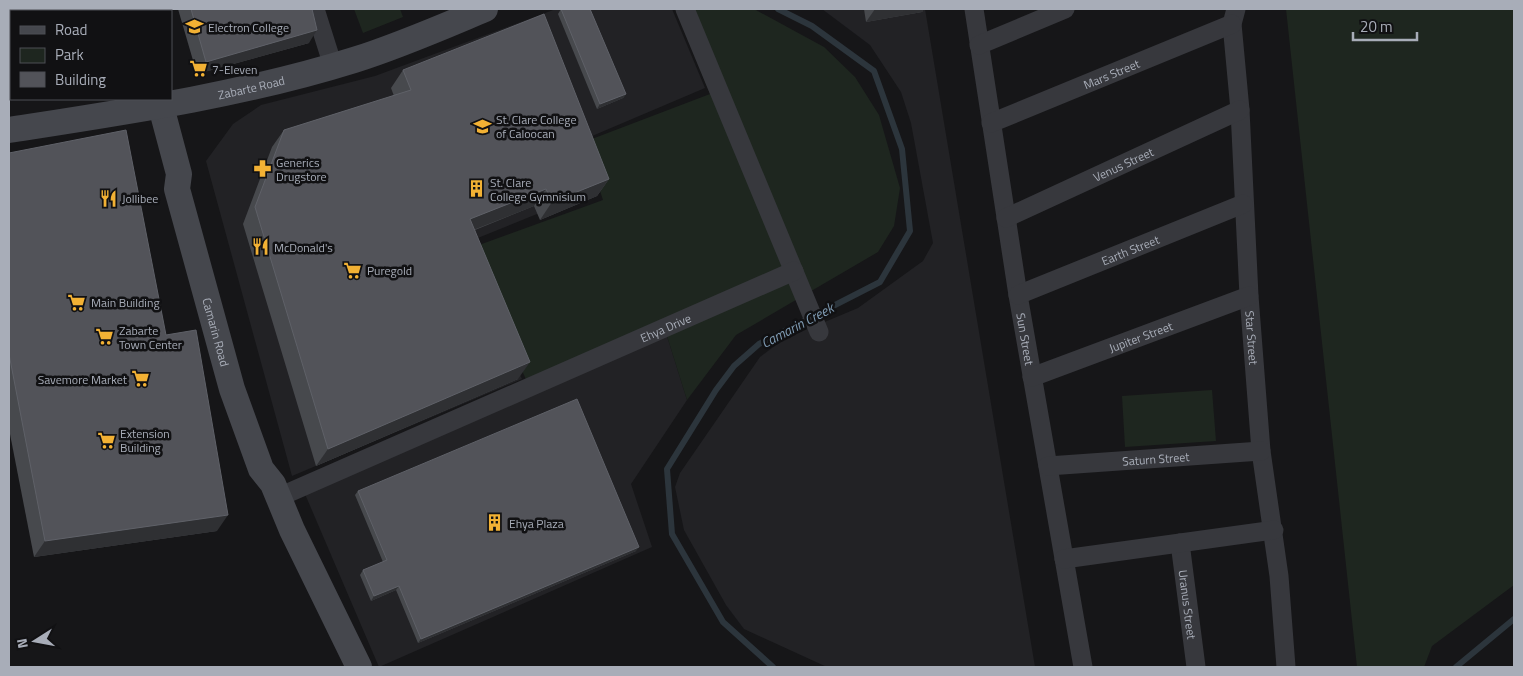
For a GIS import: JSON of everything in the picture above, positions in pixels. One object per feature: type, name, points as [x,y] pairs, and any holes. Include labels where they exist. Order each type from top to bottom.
[{"type":"main road","name":"Zabarte Road","points":[[172,100],[277,81],[332,66],[420,36],[485,9]]},
{"type":"main road","name":"Zabarte Road","points":[[9,130],[160,102]]},
{"type":"main road","name":"Camarin Road","points":[[160,102],[179,174],[176,189],[232,389],[260,469],[276,491],[359,667]]},
{"type":"street","points":[[315,9],[332,66]]},
{"type":"street","points":[[685,9],[820,332]]},
{"type":"street","name":"Sun Street","points":[[974,9],[1018,295],[1083,667]]},
{"type":"street","points":[[979,45],[1065,9]]},
{"type":"street","name":"Star Street","points":[[1234,16],[1243,204],[1261,451],[1274,530],[1286,667]]},
{"type":"street","name":"Mars Street","points":[[992,123],[1234,16]]},
{"type":"street","name":"Venus Street","points":[[1006,218],[1240,110]]},
{"type":"street","name":"Earth Street","points":[[1018,295],[1243,204]]},
{"type":"street","name":"Ehya Drive","points":[[276,491],[794,271]]},
{"type":"street","name":"Jupiter Street","points":[[1032,377],[1249,296]]},
{"type":"street","name":"Saturn Street","points":[[1048,466],[1261,451]]},
{"type":"street","points":[[1064,558],[1274,530]]},
{"type":"street","name":"Uranus Street","points":[[1180,543],[1196,667]]},
{"type":"shaded area","name":"Puregold","points":[[556,9],[672,9],[705,88],[578,142],[596,190],[458,246],[522,379],[292,476],[206,161],[233,124],[261,105],[375,76]]},
{"type":"shaded area","points":[[822,9],[925,9],[1035,667],[827,667],[744,629],[726,605],[684,530],[675,487],[680,473],[760,357],[784,339],[858,308],[923,261],[933,243],[911,123],[901,92],[870,45]]},
{"type":"shaded area","points":[[667,336],[687,400],[631,484],[652,547],[379,667],[305,494]]},
{"type":"green space","points":[[354,9],[400,9],[403,17],[363,33]]},
{"type":"green space","points":[[676,9],[754,9],[824,47],[855,77],[879,115],[900,188],[894,226],[878,252],[736,335],[687,400],[667,336],[532,393],[468,249],[603,200],[584,142],[710,94]]},
{"type":"green space","points":[[1286,9],[1514,9],[1514,585],[1432,646],[1424,667],[1357,667]]},
{"type":"green space","points":[[1212,390],[1216,441],[1125,447],[1122,396]]},
{"type":"building","points":[[9,9],[123,9],[10,10],[9,25]]},
{"type":"building","points":[[191,9],[312,9],[317,30],[206,62]]},
{"type":"building","points":[[561,9],[590,9],[626,94],[600,104]]},
{"type":"building","name":"Puregold","points":[[544,14],[609,179],[552,202],[546,189],[470,219],[530,362],[328,449],[255,207],[284,130],[411,90],[403,70]]},
{"type":"building","name":"Zabarte Town Center","points":[[126,130],[166,335],[196,330],[228,515],[45,541],[9,354],[9,153]]},
{"type":"building","name":"Ehya Plaza","points":[[577,399],[639,547],[421,639],[399,586],[374,596],[363,570],[387,560],[358,491]]},
{"type":"waterway","name":"Camarin Creek","points":[[773,667],[723,622],[672,534],[667,469],[716,390],[734,366],[759,344],[880,282],[910,231],[902,149],[874,71],[812,26],[778,9]]},
{"type":"waterway","points":[[1456,667],[1514,619]]},
{"type":"place","name":"Electron College","points":[[194,27]]},
{"type":"place","name":"7-Eleven","points":[[198,69]]},
{"type":"place","name":"St. Clare College of Caloocan","points":[[482,126]]},
{"type":"place","name":"Generics Drugstore","points":[[262,169]]},
{"type":"place","name":"St. Clare College Gymnisium","points":[[476,189]]},
{"type":"place","name":"Jollibee","points":[[108,198]]},
{"type":"place","name":"McDonald's","points":[[260,247]]},
{"type":"place","name":"Puregold","points":[[353,270]]},
{"type":"place","name":"Main Building","points":[[77,302]]},
{"type":"place","name":"Zabarte Town Center","points":[[105,337]]},
{"type":"place","name":"Savemore Market","points":[[141,379]]},
{"type":"place","name":"Extension Building","points":[[106,440]]},
{"type":"place","name":"Ehya Plaza","points":[[495,523]]}]
